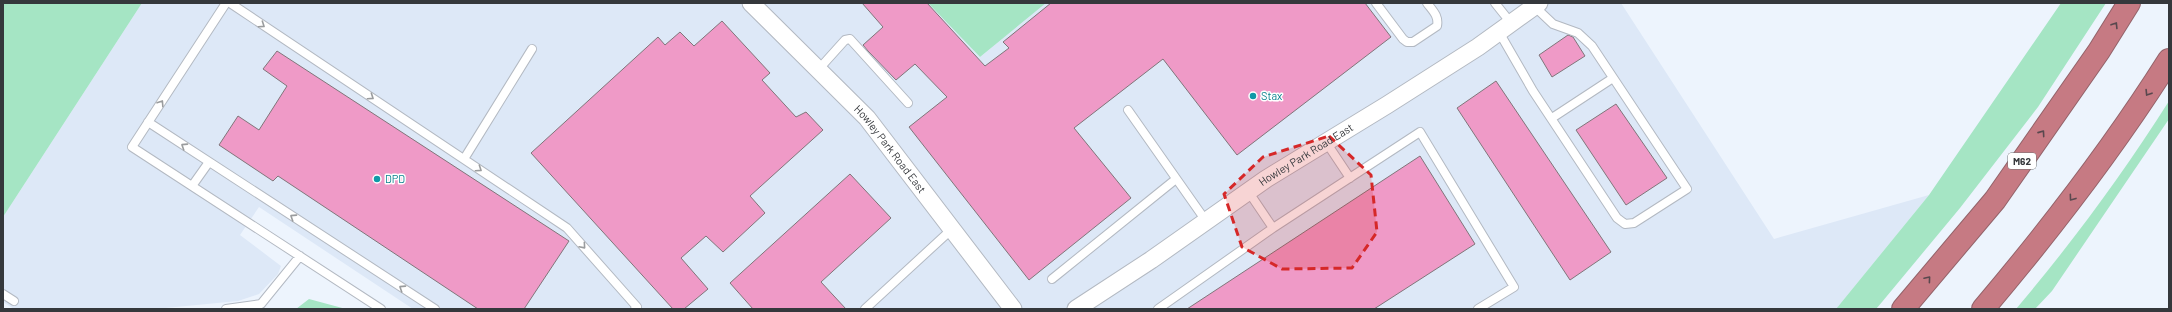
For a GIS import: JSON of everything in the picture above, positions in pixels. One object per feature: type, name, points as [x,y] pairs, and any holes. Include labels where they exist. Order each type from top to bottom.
[{"type":"highway","name":"M62","points":[[1903,309],[1995,200],[2099,51],[2129,3]]},
{"type":"highway","points":[[1983,309],[2038,244],[2144,99],[2169,60]]},
{"type":"street","name":"Howley Park Road East","points":[[751,3],[867,118],[1013,309]]},
{"type":"street","name":"Howley Park Road East","points":[[1076,309],[1248,191],[1387,105],[1505,28],[1537,5]]},
{"type":"lane","points":[[226,3],[132,147],[381,309]]},
{"type":"lane","points":[[230,3],[567,228],[637,307],[635,309]]},
{"type":"lane","points":[[1376,3],[1403,39],[1408,42],[1413,42],[1437,26],[1438,20],[1436,14],[1427,3]]},
{"type":"lane","points":[[1495,3],[1534,91],[1617,218],[1625,224],[1634,223],[1688,189],[1614,78],[1584,37],[1553,24],[1537,5]]},
{"type":"lane","points":[[818,70],[848,38],[908,103]]},
{"type":"lane","points":[[464,159],[532,49]]},
{"type":"lane","points":[[1552,118],[1614,78]]},
{"type":"lane","points":[[1128,110],[1206,221]]},
{"type":"lane","points":[[148,122],[435,309]]},
{"type":"lane","points":[[1158,309],[1273,228],[1420,132],[1514,287],[1478,309]]},
{"type":"lane","points":[[1326,142],[1350,178]]},
{"type":"lane","points":[[192,186],[209,162]]},
{"type":"lane","points":[[1052,279],[1176,179]]},
{"type":"lane","points":[[1248,191],[1273,228]]},
{"type":"lane","points":[[865,309],[952,229]]},
{"type":"lane","points":[[226,309],[261,304],[300,256]]},
{"type":"lane","points":[[3,294],[14,301]]},
{"type":"highlighted area","points":[[1329,136],[1371,175],[1377,232],[1352,268],[1282,269],[1242,247],[1224,194],[1263,157]]},
{"type":"shaded area","points":[[142,3],[928,3],[980,57],[1046,3],[1621,3],[1774,239],[1929,195],[1836,309],[413,309],[259,207],[240,235],[281,266],[278,274],[259,294],[238,301],[155,309],[14,309],[3,302],[3,217]]},
{"type":"green space","points":[[3,3],[142,3],[3,217]]},
{"type":"green space","points":[[928,3],[1046,3],[980,57]]},
{"type":"green space","points":[[2061,3],[2106,3],[2038,107],[1960,208],[1876,309],[1836,309],[1929,195]]},
{"type":"green space","points":[[2169,101],[2169,119],[2052,291],[2035,309],[2016,309],[2096,208]]},
{"type":"green space","points":[[309,299],[346,309],[296,309]]},
{"type":"building","points":[[862,3],[927,3],[985,66],[1009,48],[1003,42],[1051,3],[1365,3],[1391,37],[1237,155],[1163,59],[1074,128],[1131,198],[1029,280],[909,127],[947,97],[915,64],[896,80],[868,51],[863,45],[883,27]]},
{"type":"building","points":[[722,21],[770,73],[762,80],[796,117],[806,112],[823,130],[750,196],[765,213],[723,252],[706,236],[681,258],[708,289],[684,309],[673,309],[531,153],[658,37],[665,45],[680,32],[694,46]]},
{"type":"building","points":[[1568,35],[1573,37],[1585,56],[1552,77],[1539,55]]},
{"type":"building","name":"DPD","points":[[277,51],[569,241],[524,309],[478,309],[278,176],[273,181],[219,145],[238,116],[259,130],[287,86],[263,69]]},
{"type":"building","points":[[1496,81],[1611,252],[1570,280],[1457,108]]},
{"type":"building","points":[[1616,104],[1667,178],[1626,205],[1576,130]]},
{"type":"building","points":[[1420,156],[1475,244],[1374,309],[1187,309]]},
{"type":"building","points":[[850,174],[891,218],[821,282],[846,309],[753,309],[730,283]]},
{"type":"place","name":"Stax","points":[[1253,96]]},
{"type":"place","name":"DPD","points":[[377,179]]}]
